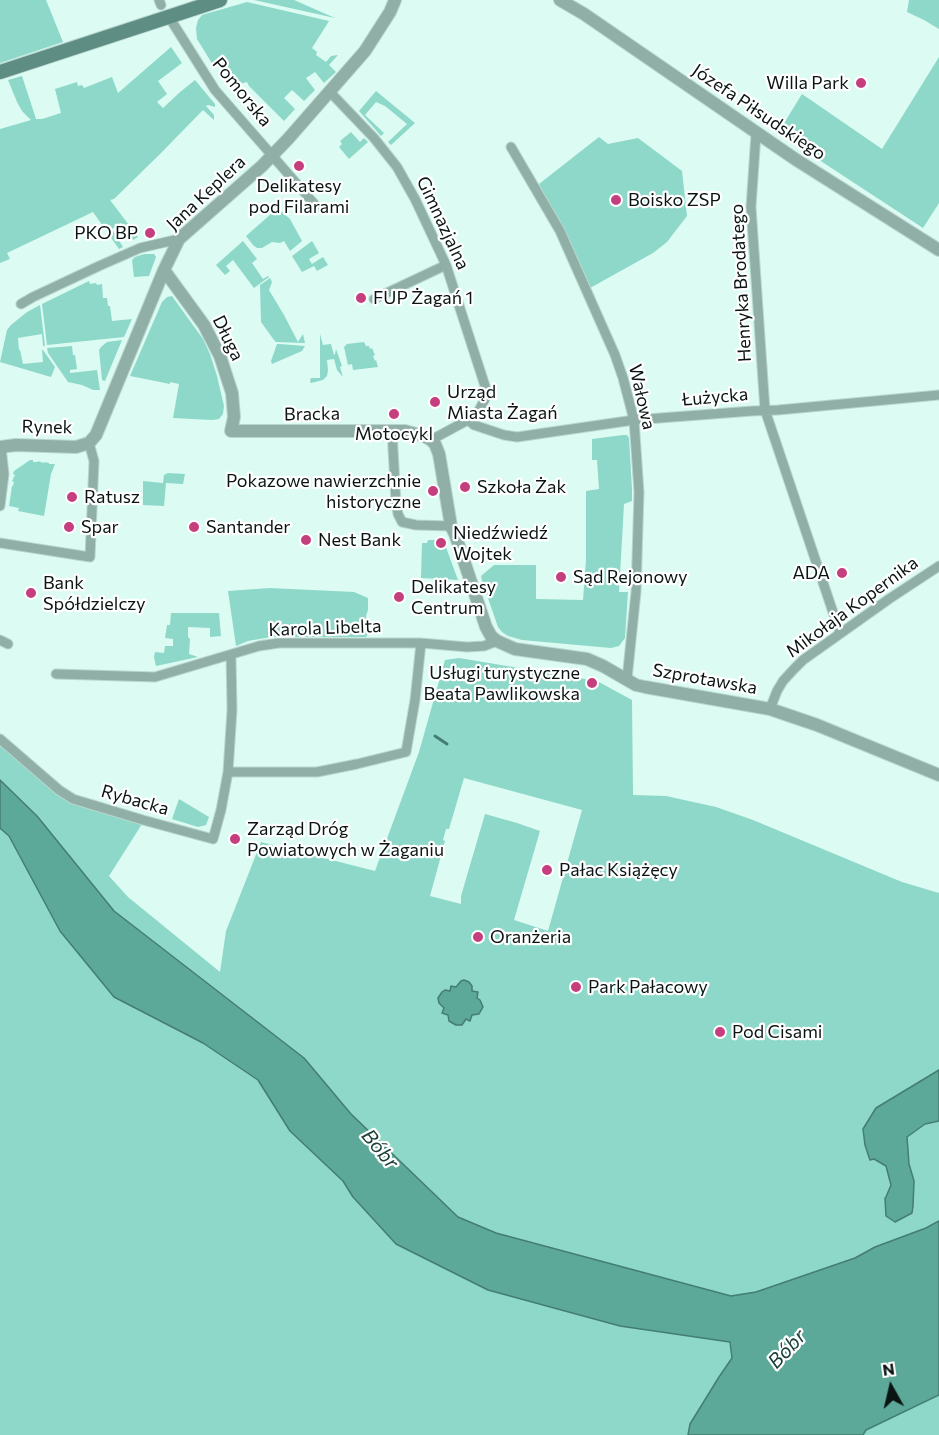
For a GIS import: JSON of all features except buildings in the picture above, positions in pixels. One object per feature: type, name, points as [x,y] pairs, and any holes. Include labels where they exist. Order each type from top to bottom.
[{"type":"main road","points":[[0,72],[163,7],[220,0]]},
{"type":"street","name":"Jana Keplera","points":[[89,442],[98,430],[179,239],[273,155],[330,92],[365,51],[395,0]]},
{"type":"street","name":"Józefa Piłsudskiego","points":[[560,0],[756,134],[939,250]]},
{"type":"street","name":"Pomorska","points":[[163,7],[215,90],[317,207]]},
{"type":"street","name":"Gimnazjalna","points":[[330,92],[397,166],[446,266],[486,390],[485,399],[478,412],[468,420]]},
{"type":"street","name":"Henryka Brodatego","points":[[756,134],[752,207],[765,410],[840,633]]},
{"type":"street","name":"Wałowa","points":[[510,147],[564,240],[615,355],[634,420],[639,492],[636,592],[627,679]]},
{"type":"street","points":[[21,304],[140,248],[179,239]]},
{"type":"street","points":[[374,298],[446,266]]},
{"type":"street","name":"Długa","points":[[164,270],[204,325],[220,356],[232,393],[234,417],[231,432]]},
{"type":"street","name":"Łużycka","points":[[468,420],[504,435],[517,437],[634,420],[939,395]]},
{"type":"street","points":[[468,420],[431,440],[438,454],[451,526],[486,627],[497,641]]},
{"type":"street","points":[[392,431],[396,502],[402,522],[416,525],[451,526]]},
{"type":"street","name":"Bracka","points":[[231,432],[392,431],[415,433],[431,440]]},
{"type":"street","name":"Rynek","points":[[0,506],[4,474],[0,447],[16,445],[72,447],[89,442],[94,461],[90,557],[0,543]]},
{"type":"street","name":"Mikołaja Kopernika","points":[[770,709],[777,691],[788,675],[803,660],[939,566]]},
{"type":"street","name":"Szprotawska","points":[[497,641],[515,649],[587,659],[636,685],[770,709],[817,725],[939,775]]},
{"type":"street","name":"Karola Libelta","points":[[56,674],[155,677],[259,646],[279,643],[421,643],[467,647],[484,646],[497,641]]},
{"type":"street","points":[[231,655],[232,710],[228,772],[317,772],[406,752],[415,700],[421,643]]},
{"type":"street","name":"Rybacka","points":[[0,739],[59,790],[73,799],[213,839],[228,772]]},
{"type":"shaded area","points":[[0,0],[46,0],[63,42],[0,63]]},
{"type":"shaded area","points":[[254,0],[294,0],[335,18]]},
{"type":"shaded area","points":[[909,0],[939,0],[939,29],[907,12]]},
{"type":"shaded area","points":[[247,2],[329,21],[312,48],[317,52],[316,55],[326,62],[331,56],[338,55],[329,65],[336,72],[324,83],[315,72],[306,78],[315,90],[304,101],[292,90],[284,98],[295,109],[284,121],[247,82],[236,85],[219,60],[213,65],[197,39],[196,28],[202,15]]},
{"type":"shaded area","points":[[171,47],[182,63],[158,81],[167,94],[157,102],[163,108],[195,80],[215,104],[215,107],[206,106],[214,115],[214,120],[203,110],[114,199],[110,200],[138,237],[133,240],[121,223],[112,229],[123,247],[119,249],[93,212],[7,253],[10,259],[0,263],[0,129],[31,120],[22,111],[8,80],[22,76],[36,119],[42,119],[61,113],[55,89],[77,82],[78,86],[82,85],[84,88],[112,77],[118,93]]},
{"type":"shaded area","points":[[939,57],[939,203],[923,228],[778,133],[802,94],[882,149]]},
{"type":"shaded area","points":[[376,91],[415,123],[391,145],[388,142],[407,124],[385,106],[376,102],[365,115],[384,133],[381,136],[359,111]]},
{"type":"shaded area","points":[[351,132],[360,142],[364,138],[368,142],[349,159],[339,147],[342,144],[340,141]]},
{"type":"shaded area","name":"Boisko ZSP","points":[[599,137],[608,144],[638,138],[682,171],[687,216],[667,242],[653,253],[590,288],[539,184]]},
{"type":"shaded area","points":[[281,211],[290,219],[302,241],[290,251],[284,241],[272,242],[262,248],[257,248],[246,236],[271,214],[278,214]]},
{"type":"shaded area","points":[[243,241],[257,259],[252,263],[263,279],[269,277],[254,288],[233,260],[226,266],[230,271],[225,275],[216,265]]},
{"type":"shaded area","points":[[312,241],[319,253],[309,259],[312,264],[323,257],[328,265],[317,271],[314,266],[302,272],[292,256]]},
{"type":"shaded area","points":[[144,254],[154,254],[156,257],[149,276],[134,277],[132,260]]},
{"type":"shaded area","points":[[270,278],[272,282],[269,290],[298,342],[303,334],[305,343],[276,342],[261,322],[260,285]]},
{"type":"shaded area","points":[[89,281],[90,284],[102,284],[103,298],[107,298],[112,321],[132,319],[124,337],[47,345],[42,304]]},
{"type":"shaded area","points":[[172,296],[203,339],[210,354],[224,406],[223,414],[219,419],[173,418],[179,384],[130,376],[162,302]]},
{"type":"shaded area","points":[[40,305],[45,346],[43,346],[42,334],[18,338],[19,350],[23,364],[43,362],[43,350],[55,367],[51,377],[0,362],[7,330],[27,312]]},
{"type":"shaded area","points":[[320,334],[323,345],[331,344],[334,355],[336,349],[343,377],[337,370],[334,359],[327,360],[327,376],[323,380],[311,383],[311,378],[320,378]]},
{"type":"shaded area","points":[[122,340],[105,381],[102,380],[99,350],[107,342]]},
{"type":"shaded area","points":[[364,342],[370,349],[372,348],[378,367],[353,370],[352,364],[348,365],[344,347],[347,344]]},
{"type":"shaded area","points":[[277,344],[305,346],[302,351],[272,364]]},
{"type":"shaded area","points":[[72,346],[77,369],[70,370],[70,373],[97,370],[100,390],[68,382],[47,348]]},
{"type":"shaded area","points":[[623,435],[629,438],[632,489],[632,501],[624,504],[619,592],[628,592],[625,638],[619,646],[611,648],[522,640],[508,636],[498,627],[481,576],[494,565],[536,565],[536,599],[583,600],[586,560],[586,491],[599,489],[597,460],[592,460],[592,439]]},
{"type":"shaded area","points":[[30,460],[55,464],[51,474],[44,516],[18,511],[19,508],[9,506],[14,471]]},
{"type":"shaded area","points":[[168,473],[185,474],[183,484],[166,483],[164,506],[143,505],[143,481],[163,483],[164,475]]},
{"type":"shaded area","points":[[428,540],[444,542],[458,580],[421,578],[422,543],[427,543]]},
{"type":"shaded area","points":[[270,588],[354,592],[368,598],[366,616],[368,634],[366,637],[271,637],[248,641],[236,646],[228,591]]},
{"type":"shaded area","points":[[171,613],[219,613],[221,636],[210,637],[210,628],[188,627],[189,654],[198,657],[156,666],[155,652],[164,653],[165,646],[173,646],[173,639],[165,638],[167,625],[170,625]]},
{"type":"shaded area","name":"Park Pałacowy","points":[[459,658],[597,681],[632,700],[633,795],[666,796],[716,807],[902,882],[939,893],[939,1221],[875,1247],[855,1258],[756,1292],[731,1296],[496,1233],[458,1217],[351,1114],[304,1058],[114,911],[37,816],[0,780],[0,742],[54,788],[142,824],[109,876],[128,897],[220,972],[226,931],[261,842],[375,871],[419,752],[445,660]],"holes":[[[464,778],[582,810],[548,931],[514,920],[540,831],[517,823],[485,814],[461,896],[461,904],[430,896],[445,841],[443,840],[446,829],[449,829]]]},
{"type":"shaded area","points":[[179,799],[209,817],[206,825],[198,827],[172,819]]},
{"type":"shaded area","points":[[0,828],[203,1043],[258,1080],[290,1131],[343,1181],[353,1197],[396,1244],[488,1290],[620,1326],[730,1342],[732,1358],[690,1424],[688,1435],[0,1435]]},
{"type":"shaded area","points":[[939,1395],[939,1435],[863,1435],[866,1430]]},
{"type":"water","name":"Bóbr","points":[[0,780],[37,816],[114,911],[304,1058],[351,1114],[458,1217],[496,1233],[731,1296],[756,1292],[855,1258],[875,1247],[939,1221],[939,1395],[866,1430],[863,1435],[688,1435],[690,1424],[732,1358],[730,1342],[620,1326],[488,1290],[396,1244],[353,1197],[343,1181],[290,1131],[258,1080],[203,1043],[114,997],[60,931],[9,836],[0,828]]},
{"type":"water","points":[[461,981],[469,982],[472,991],[478,992],[477,998],[483,1007],[479,1014],[472,1015],[470,1021],[466,1019],[462,1025],[456,1025],[449,1021],[448,1015],[442,1013],[444,1008],[438,998],[442,992],[450,991],[451,986],[456,987]]},
{"type":"water","points":[[939,1070],[939,1121],[925,1124],[907,1137],[909,1164],[914,1181],[913,1206],[912,1213],[895,1222],[886,1216],[885,1198],[891,1185],[886,1166],[874,1159],[870,1160],[863,1129],[876,1108]]},
{"type":"waterway","points":[[435,736],[447,744]]},
{"type":"place","name":"Willa Park","points":[[861,83]]},
{"type":"place","name":"Delikatesy pod Filarami","points":[[299,166]]},
{"type":"place","name":"Boisko ZSP","points":[[616,200]]},
{"type":"place","name":"PKO BP","points":[[150,233]]},
{"type":"place","name":"FUP Żagań 1","points":[[361,298]]},
{"type":"place","name":"Urząd Miasta Żagań","points":[[435,402]]},
{"type":"place","name":"Motocykl","points":[[394,414]]},
{"type":"place","name":"Szkoła Żak","points":[[465,487]]},
{"type":"place","name":"Pokazowe nawierzchnie historyczne","points":[[433,491]]},
{"type":"place","name":"Ratusz","points":[[72,497]]},
{"type":"place","name":"Spar","points":[[69,527]]},
{"type":"place","name":"Santander","points":[[194,527]]},
{"type":"place","name":"Nest Bank","points":[[306,540]]},
{"type":"place","name":"Niedźwiedź Wojtek","points":[[441,543]]},
{"type":"place","name":"ADA","points":[[842,573]]},
{"type":"place","name":"Sąd Rejonowy","points":[[561,577]]},
{"type":"place","name":"Bank Spółdzielczy","points":[[31,593]]},
{"type":"place","name":"Delikatesy Centrum","points":[[399,597]]},
{"type":"place","name":"Usługi turystyczne Beata Pawlikowska","points":[[592,683]]},
{"type":"place","name":"Zarząd Dróg Powiatowych w Żaganiu","points":[[235,839]]},
{"type":"place","name":"Pałac Książęcy","points":[[547,870]]},
{"type":"place","name":"Oranżeria","points":[[478,937]]},
{"type":"place","name":"Park Pałacowy","points":[[576,987]]},
{"type":"place","name":"Pod Cisami","points":[[720,1032]]}]
